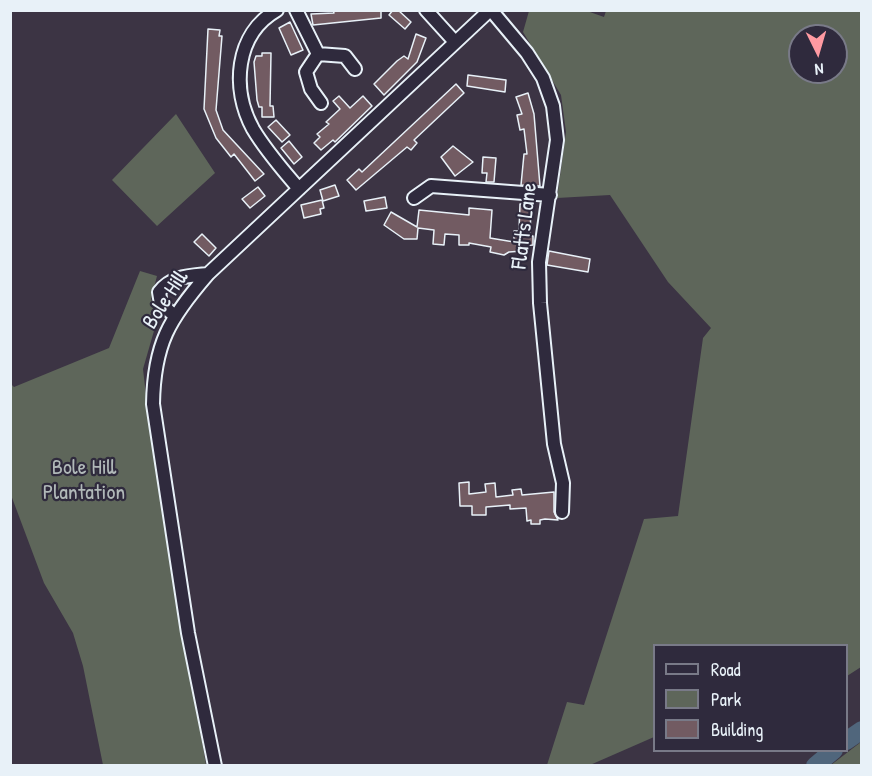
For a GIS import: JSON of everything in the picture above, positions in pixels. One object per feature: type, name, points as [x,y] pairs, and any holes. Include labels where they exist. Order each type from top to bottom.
[{"type":"street","points":[[277,10],[263,19],[248,38],[241,65],[241,92],[252,128],[270,155],[299,189]]},
{"type":"street","points":[[296,10],[318,54]]},
{"type":"street","points":[[426,10],[455,42]]},
{"type":"street","name":"Bole Hill","points":[[215,765],[188,633],[153,404],[153,372],[158,351],[175,316],[208,274],[371,124],[490,10]]},
{"type":"street","name":"Flatts Lane","points":[[490,10],[526,53],[543,78],[553,106],[556,140],[539,262],[540,303],[554,444],[563,483],[562,512]]},
{"type":"street","points":[[318,54],[345,56],[355,69]]},
{"type":"street","points":[[318,54],[306,72],[311,89],[321,103]]},
{"type":"street","points":[[414,198],[430,186],[550,195]]},
{"type":"street","points":[[175,316],[161,304],[159,292],[165,284],[176,279],[208,274]]},
{"type":"green space","points":[[529,11],[587,11],[604,17],[606,11],[861,11],[861,667],[848,675],[848,644],[653,644],[653,737],[590,765],[547,765],[567,702],[584,705],[644,519],[678,516],[703,338],[711,328],[668,282],[610,195],[557,198],[566,132],[561,95],[523,32]]},
{"type":"green space","points":[[176,114],[215,173],[157,226],[112,180]]},
{"type":"green space","name":"Bole Hill Plantation","points":[[140,271],[157,276],[151,299],[158,317],[143,369],[150,431],[206,765],[103,765],[83,666],[73,633],[44,583],[11,495],[11,384],[14,387],[109,348]]},
{"type":"green space","points":[[861,742],[861,765],[831,765],[848,752]]},
{"type":"building","points":[[333,10],[381,10],[381,18],[313,25],[311,14],[334,13]]},
{"type":"building","points":[[393,10],[398,10],[411,22],[405,29],[389,15]]},
{"type":"building","points":[[290,22],[303,50],[291,55],[279,28]]},
{"type":"building","points":[[208,29],[220,30],[219,36],[222,36],[216,110],[223,130],[264,174],[255,181],[234,154],[231,157],[216,138],[204,109]]},
{"type":"building","points":[[416,34],[426,38],[417,62],[384,95],[374,84],[397,61],[404,56],[408,59]]},
{"type":"building","points":[[262,53],[271,53],[270,106],[273,106],[274,117],[262,117],[262,107],[259,107],[257,100],[254,62],[256,56],[262,56]]},
{"type":"building","points":[[468,75],[506,80],[505,92],[467,86]]},
{"type":"building","points":[[456,84],[464,93],[414,140],[417,143],[411,150],[407,147],[356,190],[347,180],[359,169],[362,172]]},
{"type":"building","points":[[528,93],[534,114],[540,186],[521,185],[524,154],[527,154],[524,129],[520,130],[517,115],[522,114],[516,97]]},
{"type":"building","points":[[339,96],[350,108],[363,96],[372,106],[335,142],[333,140],[321,150],[314,143],[320,137],[317,134],[329,124],[326,122],[340,109],[333,101]]},
{"type":"building","points":[[276,120],[290,135],[282,142],[268,127]]},
{"type":"building","points":[[289,141],[302,157],[294,164],[281,148]]},
{"type":"building","points":[[453,146],[473,162],[455,176],[441,157]]},
{"type":"building","points":[[483,157],[496,158],[494,182],[486,182],[487,173],[482,173]]},
{"type":"building","points":[[335,185],[339,196],[323,201],[320,190]]},
{"type":"building","points":[[258,187],[265,196],[250,208],[242,199]]},
{"type":"building","points":[[385,197],[387,208],[366,211],[364,201]]},
{"type":"building","points":[[322,200],[324,208],[320,209],[321,214],[304,218],[301,205]]},
{"type":"building","points":[[520,204],[528,204],[527,208],[531,208],[530,236],[533,236],[533,245],[521,246],[522,251],[509,252],[504,255],[490,252],[491,247],[469,243],[469,245],[459,245],[459,235],[445,234],[444,245],[433,244],[434,230],[418,228],[417,239],[404,239],[384,225],[391,212],[417,227],[419,210],[469,215],[469,208],[492,210],[490,238],[514,242],[514,231],[519,231]]},
{"type":"building","points":[[202,234],[216,248],[209,256],[194,242]]},
{"type":"building","points":[[549,251],[590,259],[588,272],[547,265]]},
{"type":"building","points":[[469,482],[469,494],[486,492],[485,484],[495,483],[496,497],[513,495],[512,490],[521,489],[522,495],[554,492],[554,512],[558,520],[545,519],[540,520],[540,524],[531,524],[531,520],[527,521],[526,508],[510,509],[510,505],[486,507],[486,515],[472,515],[472,506],[460,506],[459,483]]},
{"type":"waterway","points":[[848,740],[862,730]]},
{"type":"waterway","points":[[815,766],[832,752]]}]
